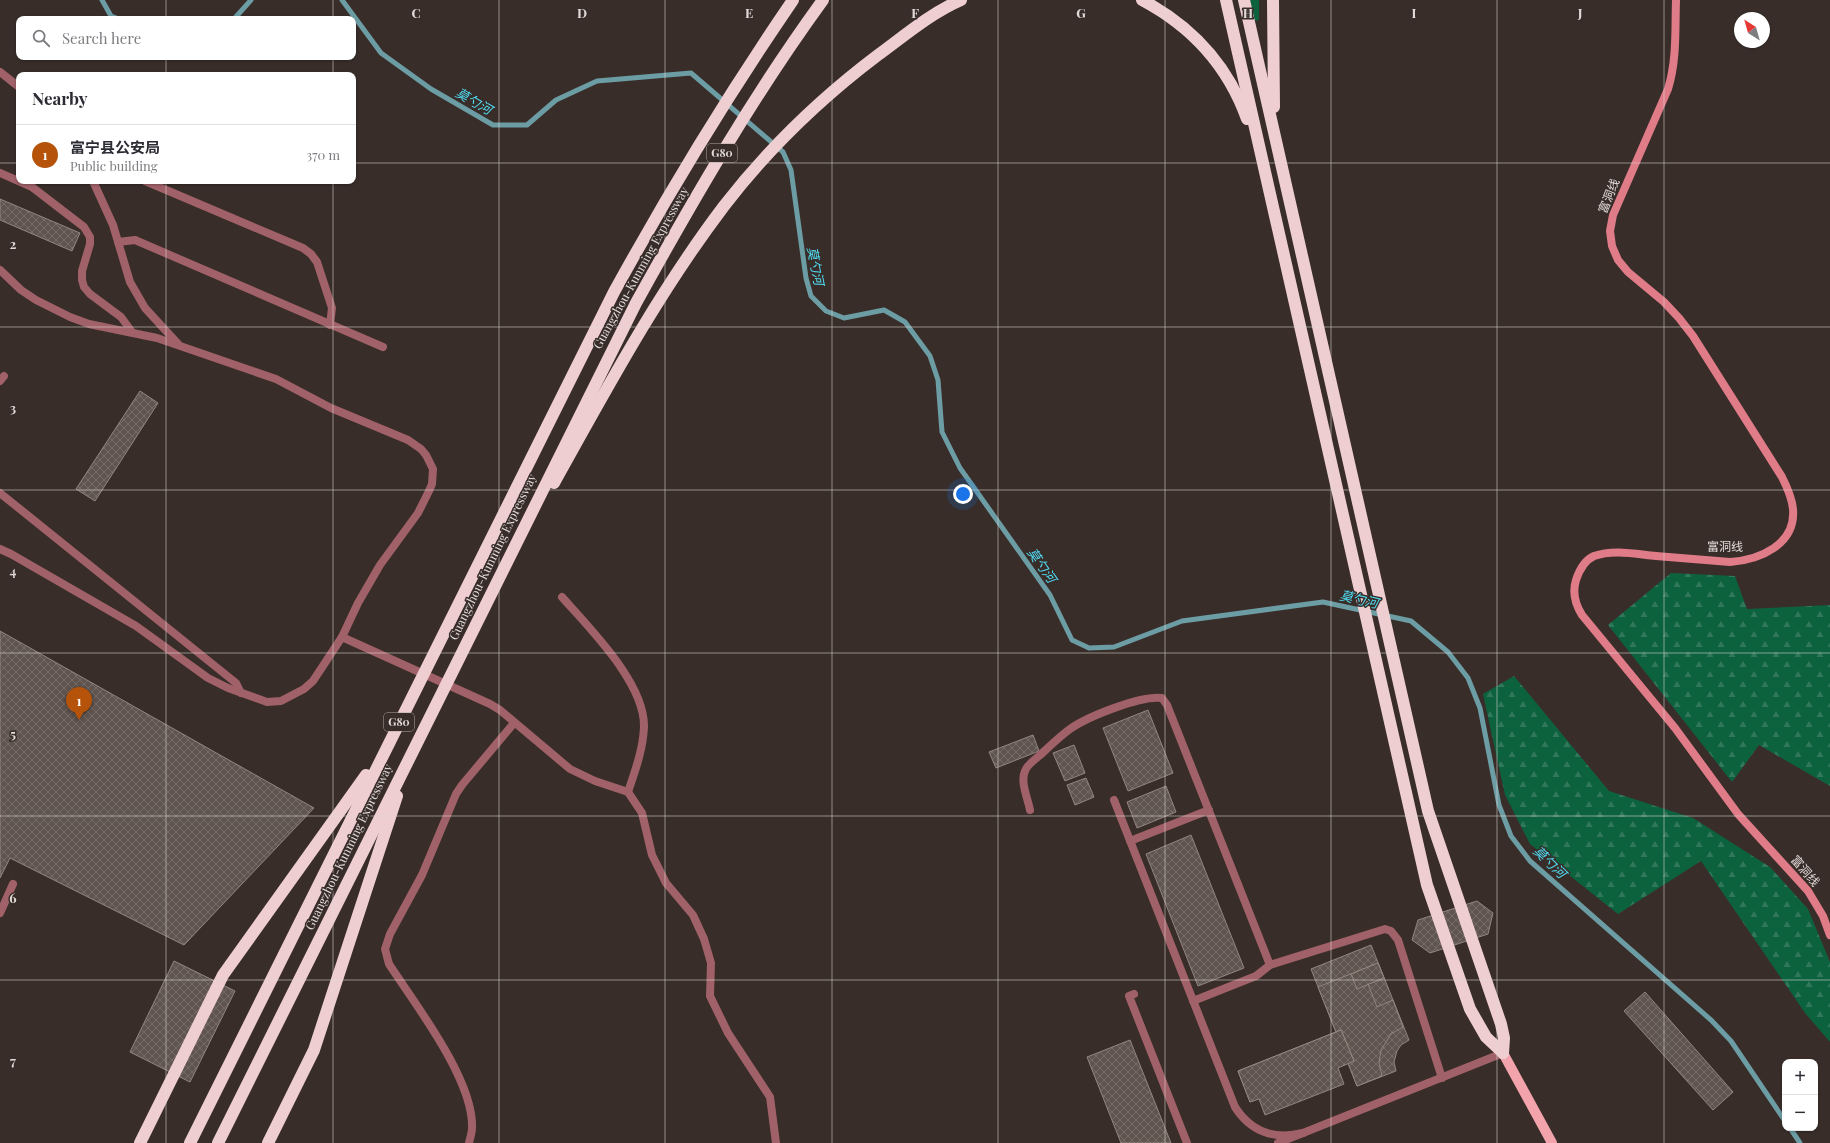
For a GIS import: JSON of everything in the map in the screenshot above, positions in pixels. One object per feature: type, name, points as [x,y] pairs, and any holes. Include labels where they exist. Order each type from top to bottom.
[{"type":"highway","name":"Guangzhou-Kunming Expressway","points":[[190,1143],[609,302],[657,214],[702,138],[793,0]]},
{"type":"highway","name":"Guangzhou-Kunming Expressway","points":[[218,1143],[631,312],[678,227],[723,151],[770,77],[823,0]]},
{"type":"highway","points":[[479,617],[646,320],[696,243],[725,205],[756,168],[824,100],[879,54],[938,13],[961,0]]},
{"type":"highway","points":[[1142,0],[1159,9],[1190,32],[1211,54],[1225,73],[1246,115],[1266,177]]},
{"type":"highway","points":[[1226,0],[1427,885],[1470,1009],[1486,1037],[1503,1053]]},
{"type":"highway","points":[[1244,0],[1428,811],[1501,1024],[1504,1038],[1503,1053]]},
{"type":"highway","points":[[1273,0],[1273,99],[1283,174]]},
{"type":"highway","points":[[140,1143],[223,975],[387,745]]},
{"type":"highway","points":[[268,1143],[314,1050],[410,755]]},
{"type":"main road","name":"富洞线","points":[[1676,0],[1675,60],[1672,75],[1668,89],[1613,215],[1610,231],[1612,246],[1618,260],[1628,272],[1664,302],[1693,336],[1782,477],[1789,492],[1793,509],[1792,524],[1785,538],[1774,548],[1760,556],[1745,561],[1730,562],[1618,553],[1594,556],[1587,561],[1578,575],[1574,590],[1574,598],[1582,615],[1675,728],[1738,814],[1808,890],[1819,909],[1830,935]]},
{"type":"main road","points":[[1503,1053],[1552,1143]]},
{"type":"street","points":[[0,72],[16,85]]},
{"type":"street","points":[[0,173],[16,180]]},
{"type":"street","points":[[25,184],[32,187],[84,227],[90,238],[90,244],[82,271],[84,287],[90,294],[121,317],[132,332]]},
{"type":"street","points":[[94,184],[113,225],[130,282],[146,308],[179,345]]},
{"type":"street","points":[[152,184],[303,248],[311,254],[317,262],[332,308],[330,325]]},
{"type":"street","points":[[118,242],[135,240],[383,347]]},
{"type":"street","points":[[0,270],[26,294],[70,317],[88,324],[157,338],[276,379],[331,408],[408,440],[421,449],[429,458],[433,469],[433,477],[429,491],[418,513],[380,565],[358,603],[342,637],[313,681],[294,696],[281,701],[267,702],[241,693],[208,678],[136,626],[0,549]]},
{"type":"street","points":[[0,492],[236,683],[241,693]]},
{"type":"street","points":[[562,597],[618,663],[638,698],[644,726],[641,755],[628,792]]},
{"type":"street","points":[[342,637],[490,704],[570,769],[595,781],[628,792],[642,813],[652,855],[666,883],[693,915],[704,939],[711,963],[710,996],[728,1033],[770,1097],[776,1143]]},
{"type":"street","points":[[1030,810],[1023,778],[1024,772],[1029,765],[1058,738],[1076,725],[1114,708],[1162,698],[1167,705],[1270,965]]},
{"type":"street","points":[[469,1143],[472,1127],[469,1104],[462,1082],[447,1053],[389,964],[385,949],[390,934],[422,875],[456,794],[514,723]]},
{"type":"street","points":[[1114,800],[1235,1107],[1240,1115],[1251,1125],[1264,1133],[1283,1136],[1303,1133]]},
{"type":"street","points":[[1130,841],[1208,810]]},
{"type":"street","points":[[0,913],[13,884]]},
{"type":"street","points":[[1193,1001],[1256,976],[1270,965],[1379,930],[1391,931],[1398,940],[1442,1078]]},
{"type":"street","points":[[1134,994],[1129,996],[1187,1143]]},
{"type":"street","points":[[1278,1143],[1503,1053]]},
{"type":"green space","points":[[1250,0],[1259,0],[1259,19],[1257,21],[1254,20]]},
{"type":"green space","points":[[1671,573],[1735,576],[1747,609],[1830,605],[1830,786],[1759,745],[1732,782],[1608,625]]},
{"type":"green space","points":[[1514,676],[1609,791],[1693,818],[1770,867],[1808,909],[1830,962],[1830,1042],[1805,1013],[1701,861],[1618,914],[1530,844],[1505,795],[1483,694]]},
{"type":"building","points":[[0,199],[80,233],[72,251],[0,220]]},
{"type":"building","points":[[140,391],[158,403],[95,501],[76,489]]},
{"type":"building","points":[[0,631],[314,808],[184,945],[10,858],[0,878]]},
{"type":"building","points":[[1148,710],[1173,773],[1128,791],[1103,728]]},
{"type":"building","points":[[1033,735],[1039,751],[996,768],[989,752]]},
{"type":"building","points":[[1074,745],[1085,773],[1065,781],[1053,753]]},
{"type":"building","points":[[1086,778],[1094,797],[1075,805],[1067,785]]},
{"type":"building","points":[[1166,786],[1176,812],[1137,828],[1127,802]]},
{"type":"building","points":[[1191,835],[1244,968],[1198,986],[1146,854]]},
{"type":"building","points":[[1477,901],[1493,913],[1488,934],[1430,953],[1412,940],[1418,920]]},
{"type":"building","points":[[1371,945],[1409,1040],[1401,1045],[1397,1051],[1394,1062],[1396,1071],[1357,1086],[1348,1063],[1354,1061],[1341,1030],[1336,1032],[1311,969]]},
{"type":"building","points":[[174,961],[235,991],[190,1082],[130,1052]]},
{"type":"building","points":[[1378,963],[1384,978],[1368,984],[1377,1007],[1393,1000],[1403,1027],[1391,1034],[1381,1050],[1379,1063],[1382,1076],[1357,1086],[1348,1063],[1354,1061],[1341,1030],[1336,1032],[1318,987]]},
{"type":"building","points":[[1378,963],[1384,978],[1357,989],[1351,974]]},
{"type":"building","points":[[1645,992],[1733,1092],[1713,1110],[1624,1011]]},
{"type":"building","points":[[1341,1030],[1350,1052],[1330,1060],[1322,1038]]},
{"type":"building","points":[[1341,1030],[1354,1061],[1250,1102],[1238,1071]]},
{"type":"building","points":[[1341,1030],[1354,1061],[1338,1068],[1344,1084],[1265,1115],[1259,1099],[1250,1102],[1238,1071]]},
{"type":"building","points":[[1130,1040],[1171,1143],[1121,1143],[1087,1057]]},
{"type":"waterway","name":"莫勺河","points":[[102,0],[111,16]]},
{"type":"waterway","name":"莫勺河","points":[[237,16],[251,0]]},
{"type":"waterway","name":"莫勺河","points":[[342,0],[354,16]]},
{"type":"waterway","name":"莫勺河","points":[[356,19],[381,53],[431,89],[493,125],[527,125],[556,100],[597,81],[691,73],[783,152],[791,170],[806,278],[811,296],[826,311],[844,318],[884,310],[905,322],[930,356],[938,380],[942,432],[960,468],[1050,595],[1072,640],[1089,648],[1114,647],[1182,621],[1323,602],[1411,621],[1448,652],[1468,678],[1480,708],[1499,805],[1511,836],[1530,861],[1711,1020],[1731,1041],[1782,1117]]},
{"type":"waterway","name":"莫勺河","points":[[1792,1131],[1800,1143]]},
{"type":"place","name":"富宁县公安局","points":[[79,720]]}]
